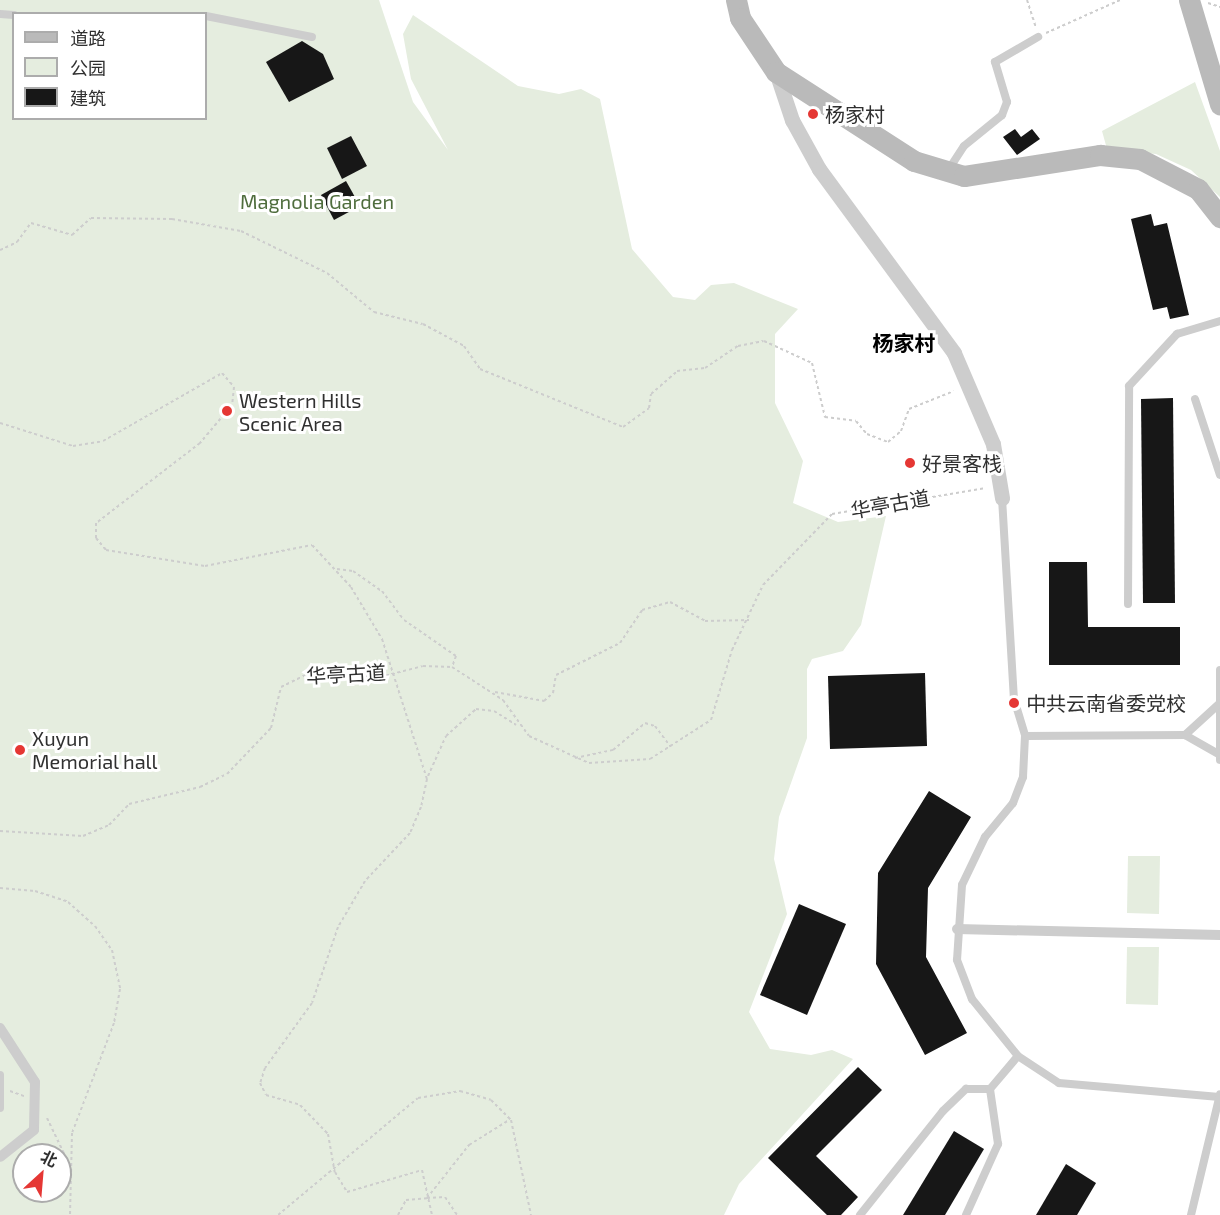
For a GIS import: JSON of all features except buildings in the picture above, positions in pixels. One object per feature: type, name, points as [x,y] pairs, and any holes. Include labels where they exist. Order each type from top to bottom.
[{"type":"main road","points":[[736,0],[740,18],[776,72],[871,137],[947,173],[990,175],[1100,155],[1140,159],[1198,189],[1220,217]]},
{"type":"main road","points":[[1189,0],[1220,104]]},
{"type":"street","points":[[776,72],[792,120],[819,169],[954,353],[993,444],[1001,492]]},
{"type":"street","points":[[957,929],[1220,935]]},
{"type":"street","points":[[0,1028],[35,1082],[34,1130],[0,1158]]},
{"type":"lane","points":[[207,15],[312,37]]},
{"type":"lane","points":[[947,173],[964,146],[1002,115],[1007,102],[995,62],[1038,37]]},
{"type":"lane","points":[[1128,604],[1130,386],[1177,334],[1220,321]]},
{"type":"lane","points":[[1195,399],[1220,475]]},
{"type":"lane","points":[[1001,492],[1014,699],[1025,736],[1023,777],[1013,802],[985,837],[962,885],[957,929],[957,960],[972,999],[1018,1056],[1059,1083],[1220,1095],[1191,1215]]},
{"type":"lane","points":[[1220,670],[1220,760]]},
{"type":"lane","points":[[1185,735],[1220,703]]},
{"type":"lane","points":[[1025,736],[1185,735],[1220,755]]},
{"type":"lane","points":[[966,1215],[998,1144],[990,1089],[1018,1056]]},
{"type":"lane","points":[[0,1075],[0,1108]]},
{"type":"lane","points":[[861,1215],[944,1111],[966,1089],[990,1089]]},
{"type":"path","points":[[1027,0],[1038,37],[1120,0]]},
{"type":"path","points":[[1202,0],[1220,6]]},
{"type":"path","points":[[0,250],[17,242],[32,223],[72,235],[91,218],[172,219],[241,231],[327,273],[375,312],[423,324],[464,345],[480,369],[623,427],[649,408],[651,394],[677,371],[705,368],[738,346],[764,341],[812,363],[825,417],[856,421],[867,434],[888,442],[901,432],[909,409],[967,381]]},
{"type":"path","points":[[0,423],[73,446],[103,441],[222,373],[234,387],[232,405],[200,443],[96,523],[96,538],[106,550],[205,566],[312,545],[338,569],[382,639],[427,779]]},
{"type":"path","name":"华亭古道","points":[[575,758],[612,764],[650,759],[711,720],[732,650],[749,620],[764,585],[832,514],[1001,492]]},
{"type":"path","points":[[338,569],[352,571],[382,591],[404,620],[456,656],[452,667],[494,692],[544,701],[553,693],[556,675],[620,644],[642,610],[670,602],[705,621],[749,620]]},
{"type":"path","name":"华亭古道","points":[[0,831],[97,832],[129,804],[200,787],[227,774],[271,728],[281,687],[292,678],[452,667]]},
{"type":"path","points":[[494,692],[518,726]]},
{"type":"path","points":[[432,1215],[422,1170],[346,1192],[335,1172],[328,1134],[300,1105],[266,1095],[260,1083],[265,1068],[312,1003],[338,927],[364,881],[410,833],[427,779],[446,736],[476,709],[494,711],[575,758],[618,747],[645,723],[655,726],[671,747]]},
{"type":"path","points":[[0,888],[35,891],[68,902],[95,926],[114,960],[120,989],[114,1023],[72,1133],[70,1215]]},
{"type":"path","points":[[278,1215],[335,1172],[418,1098],[460,1091],[491,1100],[511,1120],[531,1215]]},
{"type":"path","points":[[427,1198],[469,1145],[511,1120]]},
{"type":"path","points":[[398,1215],[406,1200],[445,1197],[458,1215]]},
{"type":"green space","name":"Magnolia Garden","points":[[0,0],[379,0],[413,102],[448,150],[411,79],[403,34],[413,15],[518,86],[559,94],[581,89],[600,99],[632,249],[673,297],[695,300],[711,285],[734,283],[798,309],[775,334],[775,403],[803,461],[793,503],[838,522],[886,516],[861,625],[843,651],[812,659],[807,669],[807,738],[779,817],[774,859],[787,914],[749,1012],[770,1049],[811,1055],[832,1050],[853,1059],[739,1184],[724,1215],[0,1215]]},
{"type":"green space","points":[[1195,82],[1220,151],[1220,197],[1191,170],[1156,154],[1107,149],[1102,131]]},
{"type":"green space","points":[[1128,856],[1160,856],[1159,914],[1127,913]]},
{"type":"green space","points":[[1127,947],[1159,947],[1158,1005],[1126,1004]]},
{"type":"place","name":"杨家村","points":[[813,114]]},
{"type":"place","name":"Western Hills Scenic Area","points":[[227,411]]},
{"type":"place","name":"好景客栈","points":[[910,463]]},
{"type":"place","name":"中共云南省委党校","points":[[1014,703]]},
{"type":"place","name":"Xuyun Memorial hall","points":[[20,750]]},
{"type":"district","name":"杨家村","points":[[904,343]]}]
